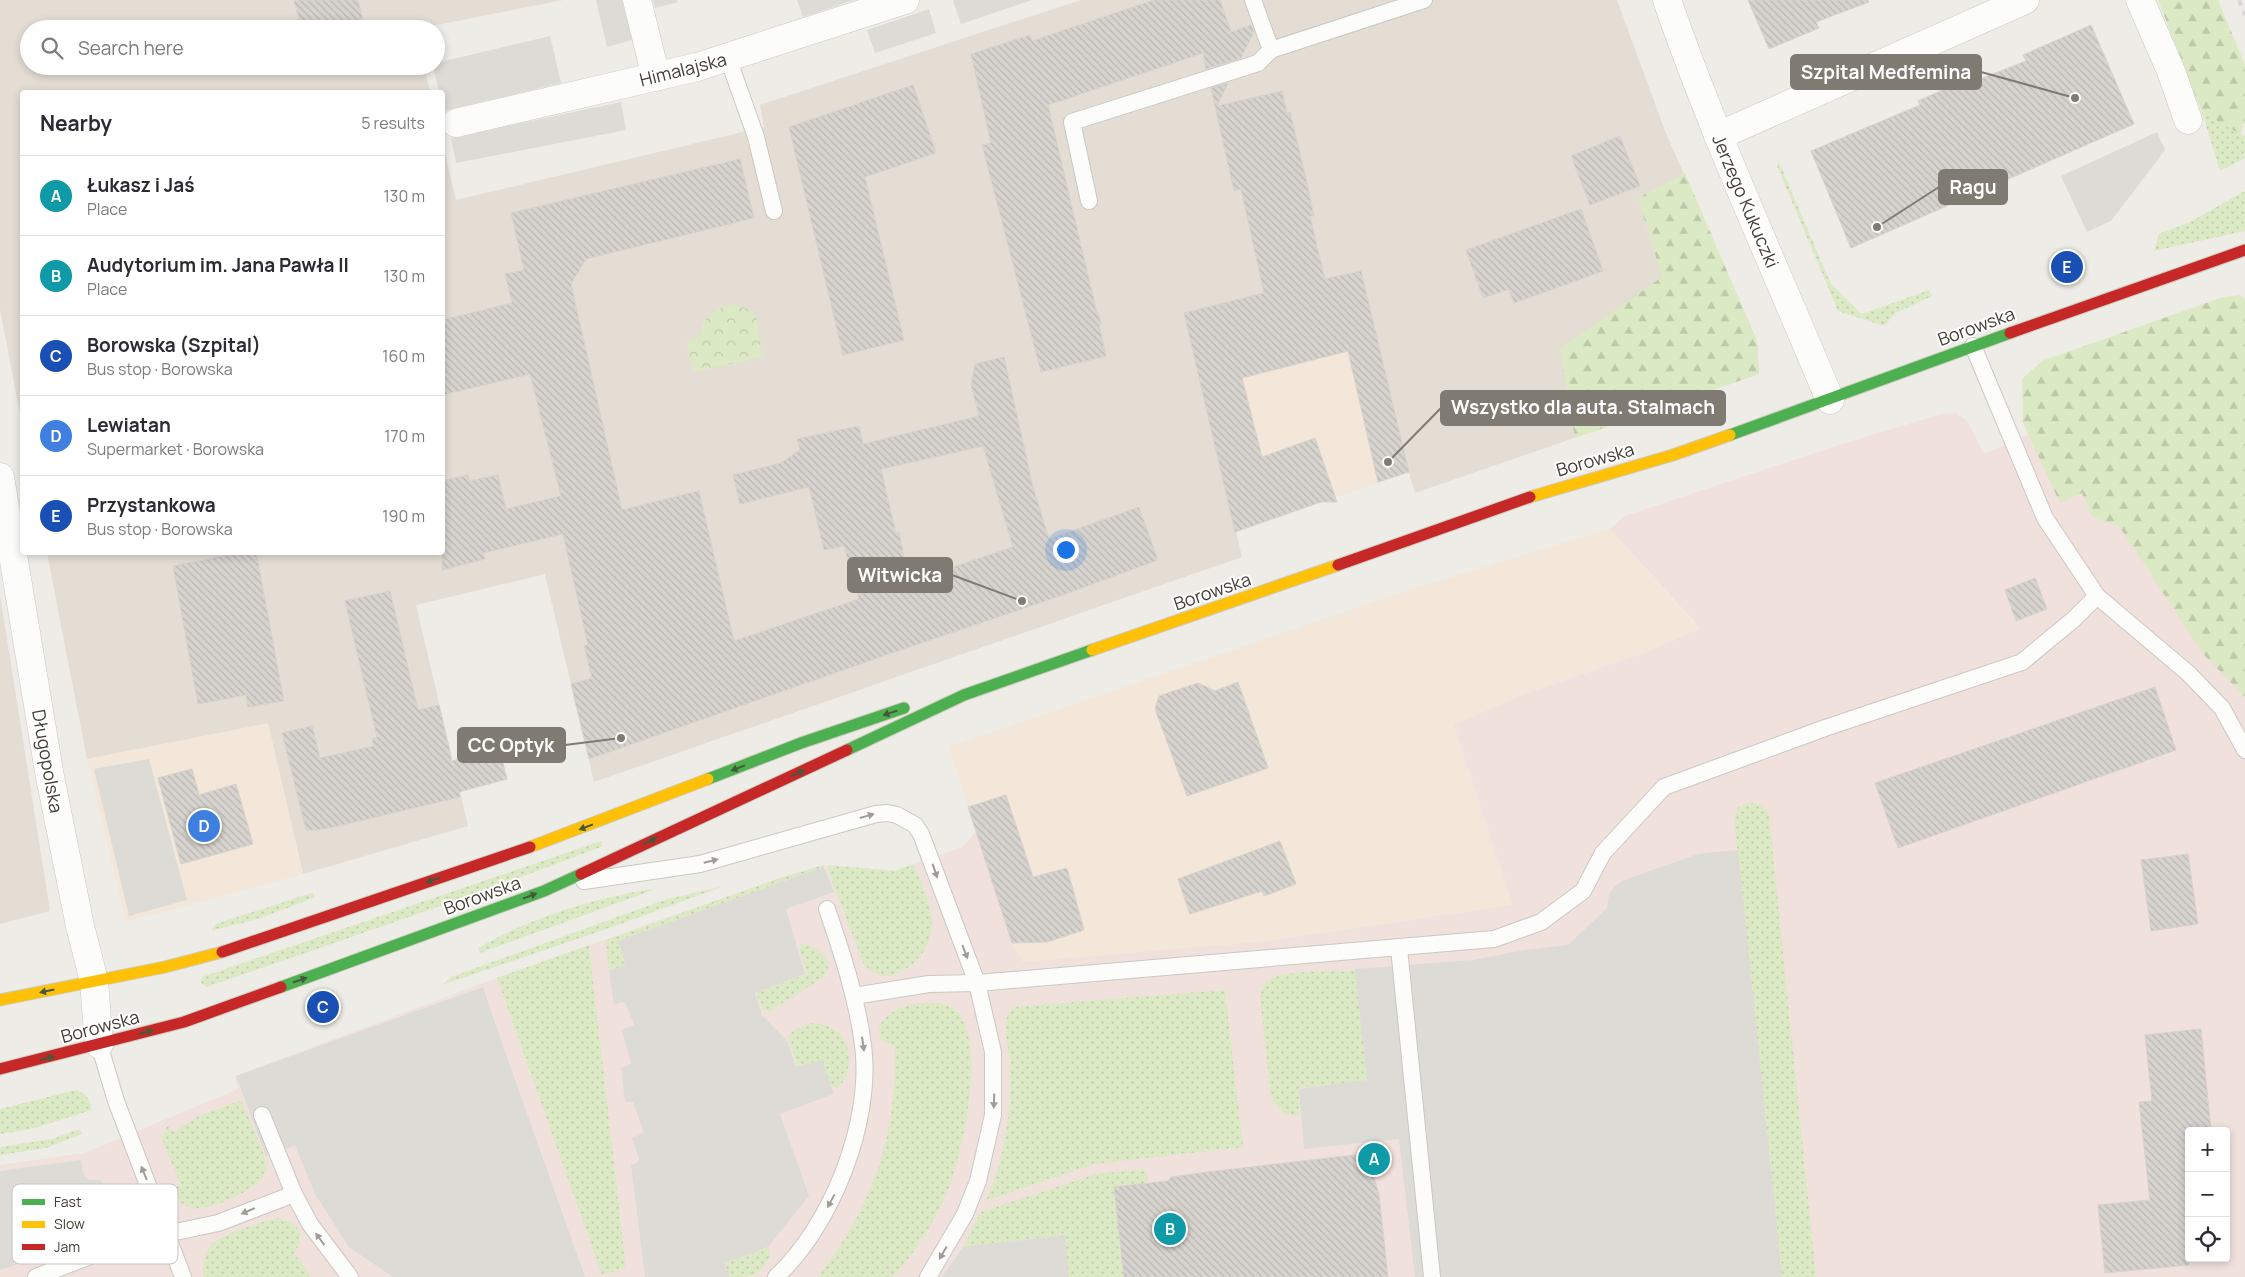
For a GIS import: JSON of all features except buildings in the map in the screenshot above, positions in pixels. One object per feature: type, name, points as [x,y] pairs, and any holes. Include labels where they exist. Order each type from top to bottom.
[{"type":"street","points":[[637,0],[656,77]]},
{"type":"street","name":"Himalajska","points":[[449,121],[656,77],[728,58],[905,0]]},
{"type":"street","name":"Jerzego Kukuczki","points":[[1667,0],[1686,55],[1718,136],[1830,400]]},
{"type":"street","points":[[1718,136],[2025,0]]},
{"type":"street","points":[[2140,0],[2171,71],[2188,120]]},
{"type":"street","name":"Borowska","points":[[0,1069],[184,1022],[500,907],[559,884],[680,826],[876,738],[954,699],[1560,487],[1673,455],[2245,250]]},
{"type":"street","name":"Długopolska","points":[[0,477],[50,776],[80,926],[94,981],[99,1044]]},
{"type":"street","name":"Borowska","points":[[0,1000],[165,967],[224,951],[580,830],[800,743],[933,699],[954,699]]},
{"type":"lane","points":[[1253,0],[1271,50]]},
{"type":"lane","points":[[1089,201],[1072,122],[1258,64],[1271,50],[1424,0]]},
{"type":"lane","points":[[728,58],[756,137],[774,211]]},
{"type":"lane","points":[[1973,346],[2045,518],[2097,596],[2188,673],[2222,708],[2245,750]]},
{"type":"lane","points":[[854,996],[929,984],[976,983],[1494,939],[1541,922],[1583,891],[1603,853],[1664,787],[1825,728],[2022,662],[2074,619],[2097,596]]},
{"type":"lane","points":[[559,884],[696,865],[876,814],[887,813],[897,815],[915,825],[921,834],[976,983],[994,1052],[993,1115],[978,1181],[965,1214],[928,1277]]},
{"type":"lane","points":[[776,1277],[804,1245],[838,1188],[848,1162],[856,1132],[865,1076],[864,1046],[854,996],[827,909]]},
{"type":"lane","points":[[1399,948],[1432,1277]]},
{"type":"lane","points":[[99,1044],[116,1101],[148,1184]]},
{"type":"lane","points":[[262,1115],[294,1194],[319,1239],[350,1277]]},
{"type":"lane","points":[[178,1232],[218,1223],[294,1194]]},
{"type":"lane","points":[[36,1277],[70,1264]]},
{"type":"lane","points":[[178,1264],[183,1277]]},
{"type":"shaded area","points":[[0,0],[563,0],[445,23],[445,20],[20,20],[20,75],[426,75],[430,90],[20,90],[20,414],[0,309]]},
{"type":"shaded area","points":[[596,0],[622,0],[632,40],[607,47]]},
{"type":"shaded area","points":[[653,0],[677,0],[678,2],[655,8]]},
{"type":"shaded area","points":[[797,0],[854,0],[803,17]]},
{"type":"shaded area","points":[[1032,0],[961,24],[953,1]]},
{"type":"shaded area","points":[[1081,0],[1617,0],[1665,131],[1757,341],[1759,374],[1415,493],[1409,472],[1218,305],[1184,314],[1242,557],[594,782],[545,574],[416,605],[468,826],[303,874],[268,724],[87,759],[47,555],[445,555],[445,153],[456,200],[764,127],[760,105]]},
{"type":"shaded area","points":[[929,9],[936,33],[875,53],[867,30]]},
{"type":"shaded area","points":[[550,36],[561,83],[445,111],[445,90],[439,90],[435,75],[445,75],[445,61]]},
{"type":"shaded area","points":[[621,102],[626,130],[456,163],[451,138]]},
{"type":"shaded area","points":[[2157,132],[2165,150],[2111,221],[2087,232],[2061,176]]},
{"type":"shaded area","points":[[1361,271],[1409,472],[1235,532],[1184,313]]},
{"type":"shaded area","points":[[1956,413],[1967,421],[1984,454],[2038,430],[2245,673],[2245,1277],[0,1277],[0,1165],[85,1153],[238,1089],[235,1076],[497,978],[777,879],[824,865],[895,871],[962,847],[976,832],[1012,943],[1023,962],[1268,941],[1513,905],[1454,725],[1522,695],[1647,652],[1699,629],[1610,529],[1625,516],[1839,445],[1941,414]]},
{"type":"shaded area","points":[[1610,529],[1699,629],[1647,652],[1522,695],[1454,725],[1513,905],[1268,941],[1023,962],[1012,943],[949,747],[1409,590]]},
{"type":"shaded area","points":[[0,595],[50,911],[0,924]]},
{"type":"shaded area","points":[[268,723],[303,874],[126,922],[87,759]]},
{"type":"shaded area","points":[[149,759],[187,900],[129,916],[94,769]]},
{"type":"shaded area","points":[[1738,850],[1782,1277],[1415,1277],[1399,1139],[1304,1149],[1299,1089],[1367,1080],[1355,969],[1473,960],[1525,950],[1568,945],[1607,908],[1609,894],[1614,887],[1624,880],[1698,854]]},
{"type":"shaded area","points":[[824,867],[834,892],[786,909],[805,974],[755,993],[762,1015],[787,1041],[796,1067],[822,1060],[834,1094],[780,1114],[809,1196],[768,1247],[725,1263],[730,1277],[645,1277],[631,1165],[638,1162],[639,1159],[632,1138],[644,1133],[633,1102],[625,1102],[621,1068],[631,1064],[622,1030],[634,1025],[626,1004],[622,1002],[614,1005],[609,971],[623,966],[625,962],[618,941]]},
{"type":"shaded area","points":[[483,987],[585,1277],[393,1277],[349,1247],[315,1194],[295,1145],[266,1156],[236,1076]]},
{"type":"shaded area","points":[[81,1160],[83,1174],[89,1180],[101,1180],[103,1184],[12,1184],[12,1264],[19,1264],[0,1270],[0,1171]]},
{"type":"shaded area","points":[[1065,1235],[1069,1277],[942,1277],[963,1247]]},
{"type":"green space","points":[[2158,0],[2218,0],[2245,65],[2245,121],[2240,134],[2202,112]]},
{"type":"green space","points":[[2202,112],[2245,136],[2245,158],[2220,171]]},
{"type":"green space","points":[[1779,162],[1831,284],[1862,314],[1929,290],[1932,296],[1896,313],[1884,326],[1838,311],[1777,166]]},
{"type":"green space","points":[[1685,173],[1757,341],[1759,374],[1575,438],[1560,349],[1662,277],[1638,198]]},
{"type":"green space","points":[[2245,191],[2245,231],[2154,251],[2159,234],[2190,222]]},
{"type":"green space","points":[[2240,295],[2245,298],[2245,697],[2204,655],[2119,526],[2092,517],[2082,493],[2060,503],[2023,423],[2022,379],[2042,361],[2223,297]]},
{"type":"green space","points":[[731,304],[751,310],[757,318],[762,357],[694,372],[686,341],[701,336],[701,330],[706,319]]},
{"type":"green space","points":[[1749,802],[1761,805],[1769,814],[1816,1277],[1782,1277],[1734,819],[1738,807]]},
{"type":"green space","points":[[601,841],[603,846],[596,849],[472,895],[207,987],[201,983],[202,977]]},
{"type":"green space","points":[[913,864],[928,903],[932,920],[931,935],[924,951],[912,964],[896,974],[881,975],[864,965],[828,870],[829,865],[895,871]]},
{"type":"green space","points":[[824,865],[824,867],[618,941],[625,962],[623,966],[609,971],[606,940],[777,879]]},
{"type":"green space","points":[[721,887],[618,925],[442,985],[451,977],[667,899]]},
{"type":"green space","points":[[652,889],[480,953],[478,948],[541,918],[584,904]]},
{"type":"green space","points":[[312,893],[315,896],[313,898],[261,918],[211,931],[216,924]]},
{"type":"green space","points":[[801,944],[814,948],[824,956],[828,967],[826,973],[821,979],[768,1012],[762,1008],[756,993],[807,974],[799,947]]},
{"type":"green space","points":[[589,945],[626,1268],[602,1275],[497,978]]},
{"type":"green space","points":[[1356,971],[1392,1069],[1366,1081],[1299,1088],[1299,1116],[1286,1115],[1271,1099],[1260,996],[1264,986],[1270,979],[1287,974]]},
{"type":"green space","points":[[1225,990],[1243,1147],[1094,1164],[986,1201],[998,1168],[1006,1133],[1010,1098],[1010,1062],[1006,1025],[1009,1012],[1014,1007]]},
{"type":"green space","points":[[926,1003],[945,1005],[955,1010],[965,1025],[970,1047],[971,1073],[965,1129],[959,1156],[945,1197],[922,1239],[893,1277],[818,1277],[854,1223],[878,1169],[886,1140],[892,1111],[895,1080],[895,1047],[881,1040],[879,1026],[889,1015],[900,1008]]},
{"type":"green space","points":[[810,1023],[825,1025],[838,1031],[847,1045],[849,1066],[845,1079],[836,1088],[798,1070],[788,1035]]},
{"type":"green space","points":[[76,1090],[87,1097],[92,1110],[31,1129],[0,1134],[0,1109]]},
{"type":"green space","points":[[241,1100],[261,1147],[266,1172],[255,1185],[233,1198],[210,1206],[192,1208],[178,1200],[178,1186],[181,1185],[162,1140],[167,1126],[174,1132],[197,1117]]},
{"type":"green space","points":[[80,1129],[82,1134],[46,1148],[0,1155],[0,1147],[52,1139]]},
{"type":"green space","points":[[1146,1169],[1148,1183],[1114,1187],[1124,1277],[1069,1277],[1064,1235],[963,1247],[981,1212],[1096,1174]]},
{"type":"green space","points":[[280,1218],[293,1224],[300,1231],[300,1241],[294,1253],[312,1277],[204,1277],[204,1260],[212,1244],[217,1240],[265,1221]]},
{"type":"green space","points":[[766,1248],[769,1249],[770,1256],[758,1272],[744,1277],[730,1277],[725,1263]]},
{"type":"railway","points":[[2239,0],[2245,15]]},
{"type":"traffic: fast","points":[[1730,435],[2010,333]]},
{"type":"traffic: fast","points":[[847,750],[964,695],[1092,650]]},
{"type":"traffic: fast","points":[[708,779],[801,743],[904,708]]},
{"type":"traffic: fast","points":[[281,987],[544,891],[581,874]]},
{"type":"traffic: slow","points":[[1530,497],[1673,455],[1730,435]]},
{"type":"traffic: slow","points":[[1092,650],[1338,565]]},
{"type":"traffic: slow","points":[[530,847],[708,779]]},
{"type":"traffic: slow","points":[[0,1000],[165,967],[222,952]]},
{"type":"traffic: jam","points":[[2010,333],[2245,250]]},
{"type":"traffic: jam","points":[[1338,565],[1530,497]]},
{"type":"traffic: jam","points":[[581,874],[847,750]]},
{"type":"traffic: jam","points":[[222,952],[530,847]]},
{"type":"traffic: jam","points":[[0,1069],[184,1022],[281,987]]},
{"type":"place","name":"Szpital Medfemina","points":[[2075,98]]},
{"type":"place","name":"Ragu","points":[[1877,227]]},
{"type":"place","name":"Przystankowa","points":[[2067,267]]},
{"type":"place","name":"Wszystko dla auta. Stalmach","points":[[1388,462]]},
{"type":"place","name":"Witwicka","points":[[1022,601]]},
{"type":"place","name":"CC Optyk","points":[[621,738]]},
{"type":"place","name":"Lewiatan","points":[[204,826]]},
{"type":"place","name":"Borowska (Szpital)","points":[[323,1007]]},
{"type":"place","name":"Łukasz i Jaś","points":[[1374,1159]]},
{"type":"place","name":"Audytorium im. Jana Pawła II","points":[[1170,1229]]}]
